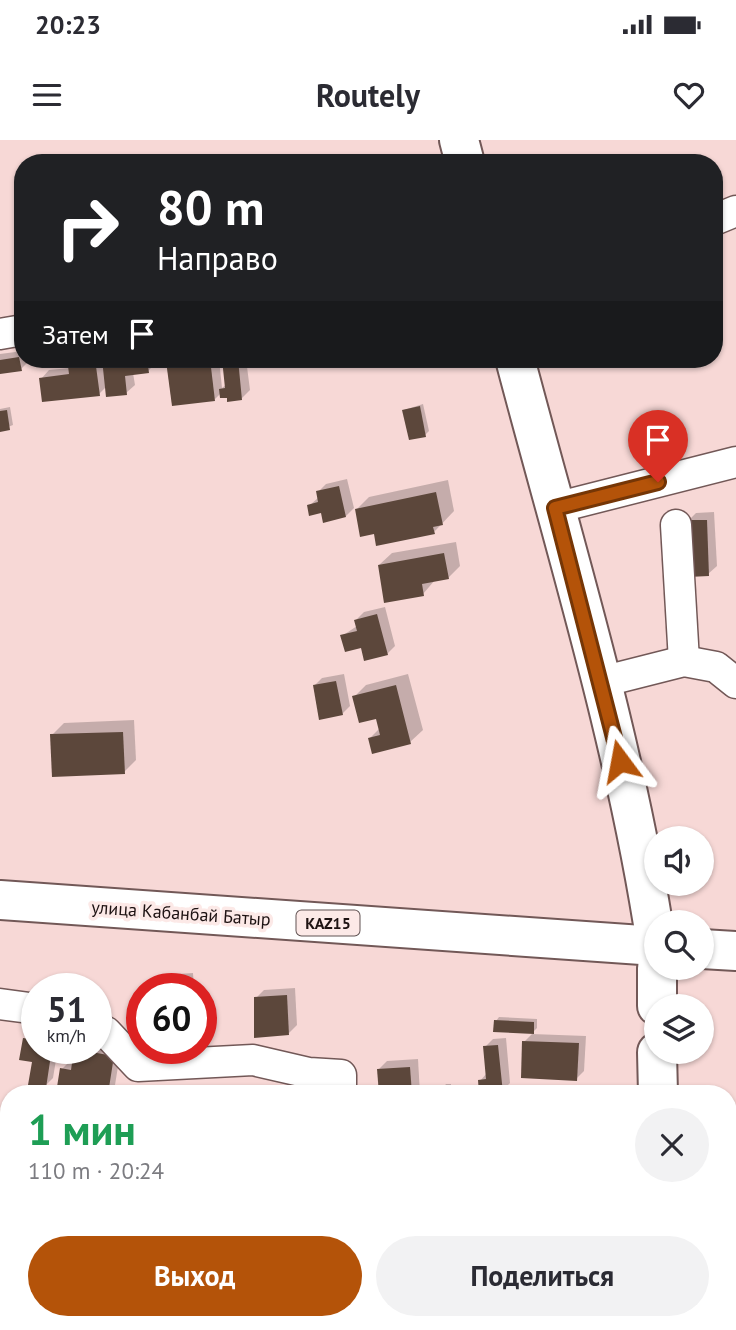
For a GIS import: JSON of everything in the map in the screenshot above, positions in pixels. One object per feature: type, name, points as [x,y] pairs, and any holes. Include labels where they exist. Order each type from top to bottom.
[{"type":"main road","name":"KAZ15","points":[[517,368],[601,681],[645,868],[651,910]]},
{"type":"main road","name":"улица Кабанбай Батыр","points":[[0,900],[644,944]]},
{"type":"main road","points":[[714,950],[736,951]]},
{"type":"main road","points":[[657,1064],[657,1085]]},
{"type":"street","points":[[555,508],[736,462]]},
{"type":"street","points":[[676,525],[684,661]]},
{"type":"street","points":[[601,681],[684,661],[716,667],[736,683]]},
{"type":"street","points":[[0,1004],[21,1007]]},
{"type":"street","points":[[112,1041],[138,1080],[253,1060],[309,1073],[341,1084]]},
{"type":"building","points":[[14,358],[14,368],[21,368],[22,371],[0,374],[0,360]]},
{"type":"building","points":[[68,368],[96,368],[100,396],[42,402],[39,378],[69,374]]},
{"type":"building","points":[[103,368],[148,368],[149,373],[125,376],[127,395],[106,397]]},
{"type":"building","points":[[167,368],[211,368],[215,401],[172,406]]},
{"type":"building","points":[[223,368],[239,368],[242,400],[227,402],[227,398],[220,398],[219,389],[225,388]]},
{"type":"building","points":[[420,406],[426,437],[409,440],[402,410]]},
{"type":"building","points":[[7,410],[10,430],[0,432],[0,411]]},
{"type":"building","points":[[339,486],[346,517],[323,523],[321,513],[309,516],[307,505],[318,502],[316,491]]},
{"type":"building","points":[[436,492],[443,525],[433,527],[435,534],[376,546],[374,534],[360,537],[355,509]]},
{"type":"building","points":[[686,520],[707,520],[709,576],[688,577]]},
{"type":"building","points":[[444,553],[449,579],[422,584],[424,596],[384,603],[378,565]]},
{"type":"building","points":[[377,614],[388,655],[364,661],[361,648],[345,652],[340,635],[357,631],[354,620]]},
{"type":"building","points":[[336,681],[343,715],[319,720],[313,685]]},
{"type":"building","points":[[396,685],[411,744],[372,754],[368,738],[380,735],[376,719],[359,723],[352,696]]},
{"type":"building","points":[[123,732],[125,774],[52,777],[50,734]]},
{"type":"building","points":[[287,995],[289,1035],[254,1038],[254,997]]},
{"type":"building","points":[[494,1020],[534,1022],[534,1034],[493,1032]]},
{"type":"building","points":[[522,1041],[579,1043],[577,1081],[521,1078]]},
{"type":"building","points":[[498,1045],[502,1085],[478,1085],[478,1080],[486,1079],[483,1046]]},
{"type":"building","points":[[114,1056],[109,1085],[57,1085],[60,1068],[71,1070],[72,1064],[112,1064]]},
{"type":"building","points":[[32,1064],[50,1064],[46,1085],[28,1085]]},
{"type":"building","points":[[410,1067],[411,1085],[378,1085],[377,1069]]},
{"type":"route","points":[[620,761],[555,508],[658,482]]}]
